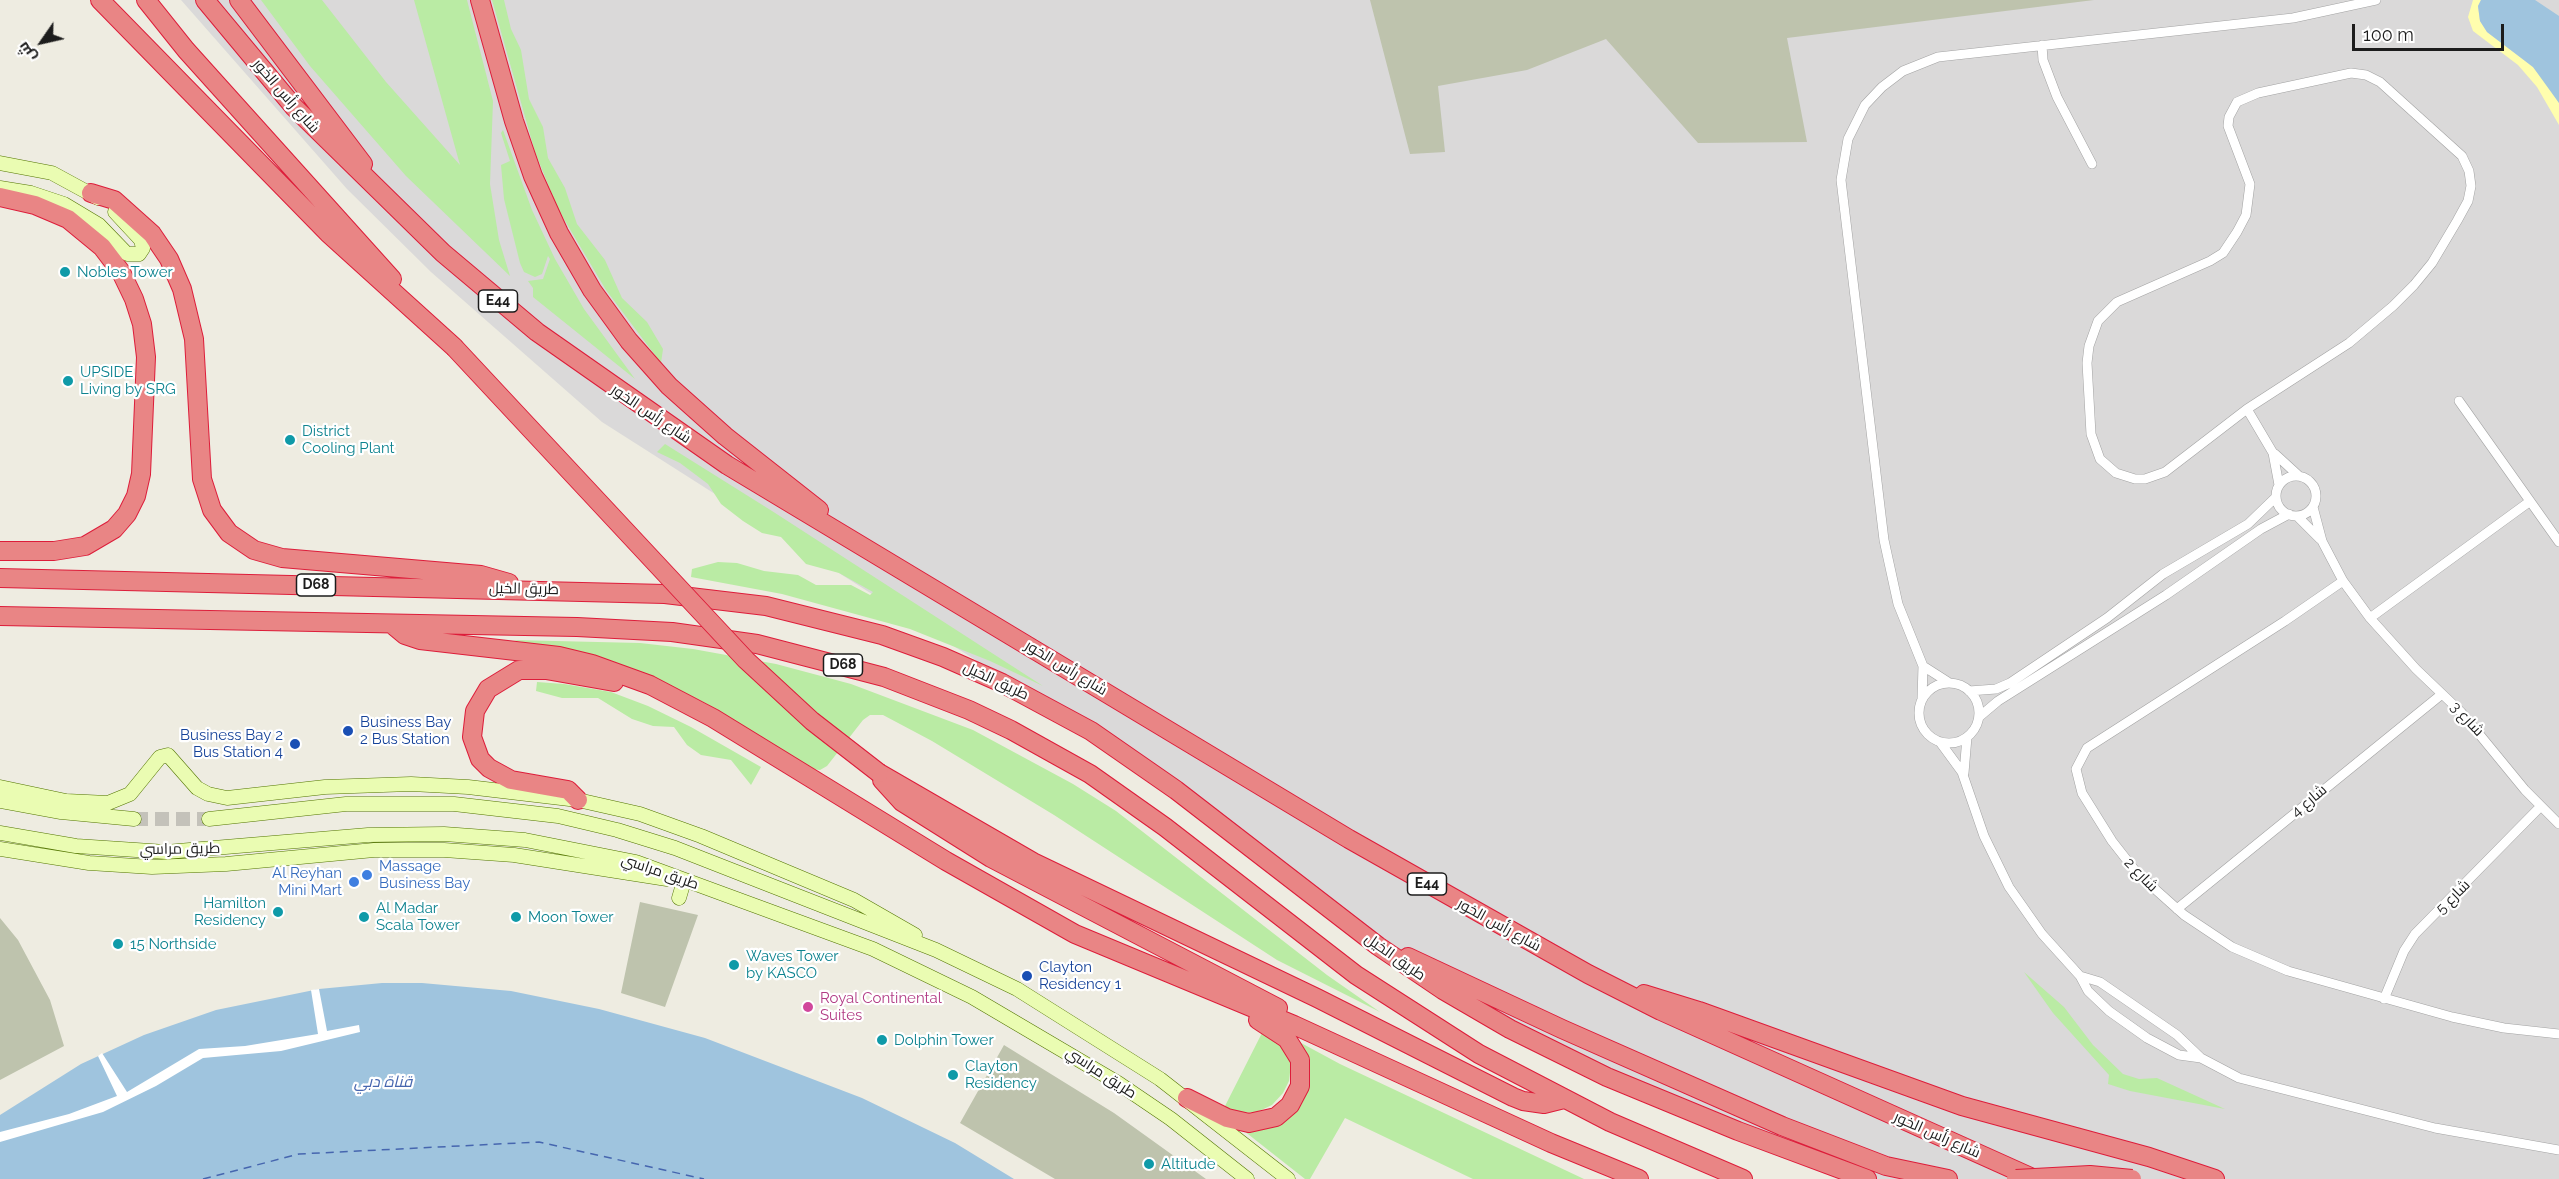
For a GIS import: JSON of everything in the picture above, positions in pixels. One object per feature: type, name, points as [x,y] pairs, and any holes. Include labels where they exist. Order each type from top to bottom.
[{"type":"highway","points":[[100,0],[312,217],[454,347]]},
{"type":"highway","points":[[146,0],[186,50],[454,347],[746,660],[812,722],[879,773],[1003,846],[1523,1101],[1544,1104],[1564,1099],[1610,1122],[1743,1179]]},
{"type":"highway","name":"شارع رأس الخور","points":[[205,0],[294,107],[489,294],[586,370],[727,465],[1358,844],[1625,993],[2035,1179]]},
{"type":"highway","points":[[239,0],[399,210]]},
{"type":"highway","points":[[480,0],[514,121],[533,176],[574,262],[610,318],[648,364],[691,406],[848,536]]},
{"type":"highway","points":[[91,193],[114,201],[152,234],[169,259],[182,289],[194,339],[202,479],[212,510],[229,532],[254,550],[282,558],[481,575],[504,581],[518,589]]},
{"type":"highway","points":[[0,196],[35,204],[68,219],[102,247],[121,272],[134,299],[142,324],[146,357],[141,474],[136,495],[127,514],[114,529],[85,546],[54,551],[0,551]]},
{"type":"highway","name":"طريق الخيل","points":[[0,578],[612,591],[710,598],[786,610],[872,632],[952,661],[1030,697],[1120,750],[1176,790],[1378,946],[1476,1010],[1574,1062],[1738,1131],[1867,1179]]},
{"type":"highway","name":"D68","points":[[0,616],[619,629],[715,637],[830,661],[927,693],[1011,730],[1090,774],[1165,826],[1318,946],[1396,1003],[1487,1059],[1564,1099]]},
{"type":"highway","points":[[393,625],[405,635],[420,640],[543,653],[617,672],[692,706],[1075,934],[1166,974],[1294,1025],[1551,1143],[1639,1179]]},
{"type":"highway","points":[[578,800],[568,790],[499,776],[480,759],[472,737],[472,724],[480,700],[498,680],[519,669],[532,669],[583,675],[617,683],[667,702],[747,746],[771,753]]},
{"type":"highway","points":[[879,773],[896,798],[942,829],[1016,872],[1274,1005],[1287,1015],[1294,1025]]},
{"type":"highway","points":[[1378,946],[1420,962],[1582,1038],[1793,1130],[1886,1166],[1948,1179]]},
{"type":"highway","points":[[1166,974],[1188,990],[1277,1031],[1287,1039],[1300,1060],[1301,1079],[1295,1098],[1284,1112],[1268,1120],[1240,1122],[1186,1098]]},
{"type":"highway","points":[[1625,993],[1638,993],[1665,999],[1962,1106],[2149,1157],[2215,1179]]},
{"type":"highway","points":[[2016,1179],[2090,1175],[2132,1179]]},
{"type":"street","points":[[2201,1058],[2172,1052],[2119,1018],[2092,996],[2080,976],[2042,934],[2009,887],[1984,836],[1965,781],[1952,756],[1940,742],[1928,735],[1921,724],[1918,712],[1922,699],[1923,666],[1898,604],[1884,540],[1841,180],[1844,151],[1852,127],[1865,105],[1882,87],[1903,71],[1926,61],[1950,55],[2293,18],[2376,0]]},
{"type":"street","points":[[2042,45],[2043,60],[2057,97],[2092,164]]},
{"type":"street","points":[[2350,73],[2366,75],[2380,82],[2462,156],[2470,179],[2468,201],[2432,262],[2393,306],[2349,343],[2247,409],[2155,476],[2135,479],[2116,473],[2100,459],[2091,434],[2087,363],[2093,331],[2111,306],[2211,261],[2223,253],[2237,232],[2246,215],[2250,184],[2228,126],[2232,109],[2237,102],[2258,93],[2335,76],[2350,73]]},
{"type":"street","points":[[0,163],[52,173],[91,193],[118,214],[141,240],[143,248],[139,254],[128,254],[99,225],[64,204],[31,193],[0,188]]},
{"type":"street","points":[[2459,401],[2559,542]]},
{"type":"street","points":[[2247,409],[2273,453],[2299,476],[2311,482],[2315,488],[2317,495],[2313,507],[2322,541]]},
{"type":"street","points":[[1923,666],[1949,683],[1969,691],[1996,689],[2010,683],[2107,618],[2163,574],[2248,524],[2276,497],[2279,485],[2273,453]]},
{"type":"street","points":[[2279,485],[2291,476],[2299,476]]},
{"type":"street","points":[[2276,497],[2282,510],[2293,515],[2322,541]]},
{"type":"street","points":[[2370,618],[2529,502]]},
{"type":"street","points":[[1940,742],[1951,743],[1967,737],[1975,728],[1979,717],[1998,701],[2173,590],[2267,524],[2313,507]]},
{"type":"street","name":"شارع 3","points":[[2322,541],[2343,581],[2370,618],[2416,669],[2480,733],[2540,807],[2559,824]]},
{"type":"street","points":[[2163,574],[2173,578],[2173,590]]},
{"type":"street","name":"شارع 2","points":[[2343,581],[2285,621],[2093,744],[2078,761],[2079,785],[2112,841],[2137,873],[2178,909],[2232,947],[2259,960],[2384,999],[2478,1023],[2559,1034]]},
{"type":"street","points":[[1922,699],[1930,689],[1949,683]]},
{"type":"street","points":[[1969,691],[1976,700],[1979,717]]},
{"type":"street","name":"شارع 4","points":[[2178,909],[2442,694]]},
{"type":"street","points":[[1965,781],[1963,763],[1967,737]]},
{"type":"street","points":[[0,787],[66,801],[108,803],[130,794],[160,757],[168,755],[197,788],[208,794],[227,798],[334,787],[411,784],[468,787],[578,800],[640,814],[712,840],[854,900],[893,921],[936,950]]},
{"type":"street","name":"طريق مراسي","points":[[0,801],[61,812],[134,819]]},
{"type":"street","name":"طريق مراسي","points":[[209,819],[380,802],[454,804],[528,811],[597,825],[665,845],[936,950],[988,974],[1045,1005],[1133,1060],[1186,1098],[1288,1179]]},
{"type":"street","name":"شارع 5","points":[[2384,999],[2404,951],[2415,934],[2540,807]]},
{"type":"street","name":"طريق مراسي","points":[[0,834],[76,846],[166,852],[368,835],[444,834],[525,840],[605,854],[652,867],[684,881],[767,908],[862,945],[972,997],[1118,1083],[1171,1119],[1247,1179]]},
{"type":"street","points":[[0,849],[57,859],[120,866],[226,870],[261,861],[339,852],[395,855],[467,851],[530,863],[684,881],[679,898]]},
{"type":"street","points":[[247,873],[261,861]]},
{"type":"street","points":[[2080,976],[2100,982],[2177,1035],[2201,1058],[2239,1078],[2435,1128],[2559,1150]]},
{"type":"street","points":[[2119,1018],[2128,1003]]},
{"type":"shaded area","points":[[181,0],[2559,0],[2559,1179],[1872,1179],[1612,1077],[1406,963],[1021,689],[602,422],[431,272],[347,189]]},
{"type":"shaded area","points":[[1370,0],[2094,0],[1787,38],[1807,142],[1698,143],[1606,39],[1527,70],[1438,86],[1445,152],[1410,154]]},
{"type":"shaded area","points":[[640,902],[698,915],[665,1007],[621,993]]},
{"type":"shaded area","points":[[0,918],[18,940],[50,1000],[64,1046],[0,1080]]},
{"type":"shaded area","points":[[1004,1045],[1114,1113],[1206,1179],[1055,1179],[960,1123]]},
{"type":"green space","points":[[261,0],[322,0],[386,82],[460,165],[414,0],[467,0],[493,101],[490,184],[499,240],[510,276],[406,176],[310,66]]},
{"type":"green space","points":[[492,0],[504,0],[511,29],[521,50],[529,99],[543,127],[548,158],[565,188],[577,224],[605,260],[622,298],[647,322],[663,349],[661,363],[606,290],[558,209],[535,152]]},
{"type":"green space","points":[[503,130],[532,210],[555,259],[584,309],[635,379],[533,297],[533,288],[528,281],[543,279],[550,259],[548,256],[542,274],[535,277],[524,272],[520,263],[504,199],[501,165],[510,161],[501,133]]},
{"type":"green space","points":[[665,444],[1043,686],[990,661],[910,629],[782,594],[691,577],[692,569],[718,562],[737,563],[764,571],[798,575],[816,585],[851,585],[870,595],[873,592],[839,573],[806,564],[781,537],[762,533],[743,521],[721,504],[708,484],[680,463],[657,452]]},
{"type":"green space","points":[[513,640],[640,643],[693,649],[776,664],[851,684],[973,730],[1073,784],[1116,811],[1327,975],[1380,1012],[1277,960],[1054,815],[932,741],[883,715],[870,715],[863,720],[827,766],[820,770],[810,769],[707,704],[657,679],[561,650]]},
{"type":"green space","points":[[537,682],[611,692],[648,706],[691,727],[761,767],[751,785],[731,760],[701,755],[687,745],[674,727],[653,726],[632,719],[598,698],[562,698],[536,691]]},
{"type":"green space","points":[[2024,972],[2064,1007],[2093,1045],[2123,1074],[2139,1079],[2157,1078],[2225,1109],[2130,1091],[2108,1084],[2109,1075],[2053,1013]]},
{"type":"green space","points":[[1264,1029],[1286,1049],[1291,1064],[1289,1081],[1283,1093],[1272,1105],[1257,1112],[1243,1113],[1224,1108]]},
{"type":"green space","points":[[1290,1037],[1340,1064],[1584,1179],[1473,1179],[1345,1118],[1310,1179],[1305,1179],[1239,1127],[1293,1111]]},
{"type":"sand","points":[[2473,0],[2481,0],[2478,6],[2480,21],[2487,32],[2533,67],[2549,87],[2559,103],[2559,125],[2537,87],[2518,65],[2473,31],[2468,17]]},
{"type":"water","points":[[2481,0],[2535,0],[2559,16],[2559,103],[2533,67],[2487,32],[2480,21],[2478,6]]},
{"type":"water","name":"قناة دبي","points":[[382,983],[422,983],[511,991],[599,1009],[705,1038],[862,1098],[955,1143],[1014,1179],[0,1179],[0,1115],[81,1064],[144,1035],[216,1010],[319,989]]},
{"type":"pier","points":[[319,989],[327,1031],[359,1025],[360,1032],[281,1051],[203,1058],[156,1086],[103,1112],[0,1142],[0,1132],[69,1114],[117,1096],[98,1056],[102,1053],[127,1092],[199,1049],[245,1046],[318,1034],[311,990]]},
{"type":"ferry route","points":[[203,1179],[299,1154],[539,1142],[704,1179]]},
{"type":"tunnel","points":[[134,819],[209,819]]},
{"type":"place","name":"Nobles Tower","points":[[65,272]]},
{"type":"place","name":"UPSIDE Living by SRG","points":[[68,381]]},
{"type":"place","name":"District Cooling Plant","points":[[290,440]]},
{"type":"place","name":"Business Bay 2 Bus Station","points":[[348,731]]},
{"type":"place","name":"Business Bay 2 Bus Station 4","points":[[295,744]]},
{"type":"place","name":"Massage Business Bay","points":[[367,875]]},
{"type":"place","name":"Al Reyhan Mini Mart","points":[[354,882]]},
{"type":"place","name":"Hamilton Residency","points":[[278,912]]},
{"type":"place","name":"Al Madar Scala Tower","points":[[364,917]]},
{"type":"place","name":"Moon Tower","points":[[516,917]]},
{"type":"place","name":"15 Northside","points":[[118,944]]},
{"type":"place","name":"Waves Tower by KASCO","points":[[734,965]]},
{"type":"place","name":"Clayton Residency 1","points":[[1027,976]]},
{"type":"place","name":"Royal Continental Suites","points":[[808,1007]]},
{"type":"place","name":"Dolphin Tower","points":[[882,1040]]},
{"type":"place","name":"Clayton Residency","points":[[953,1075]]},
{"type":"place","name":"Altitude","points":[[1149,1164]]}]
